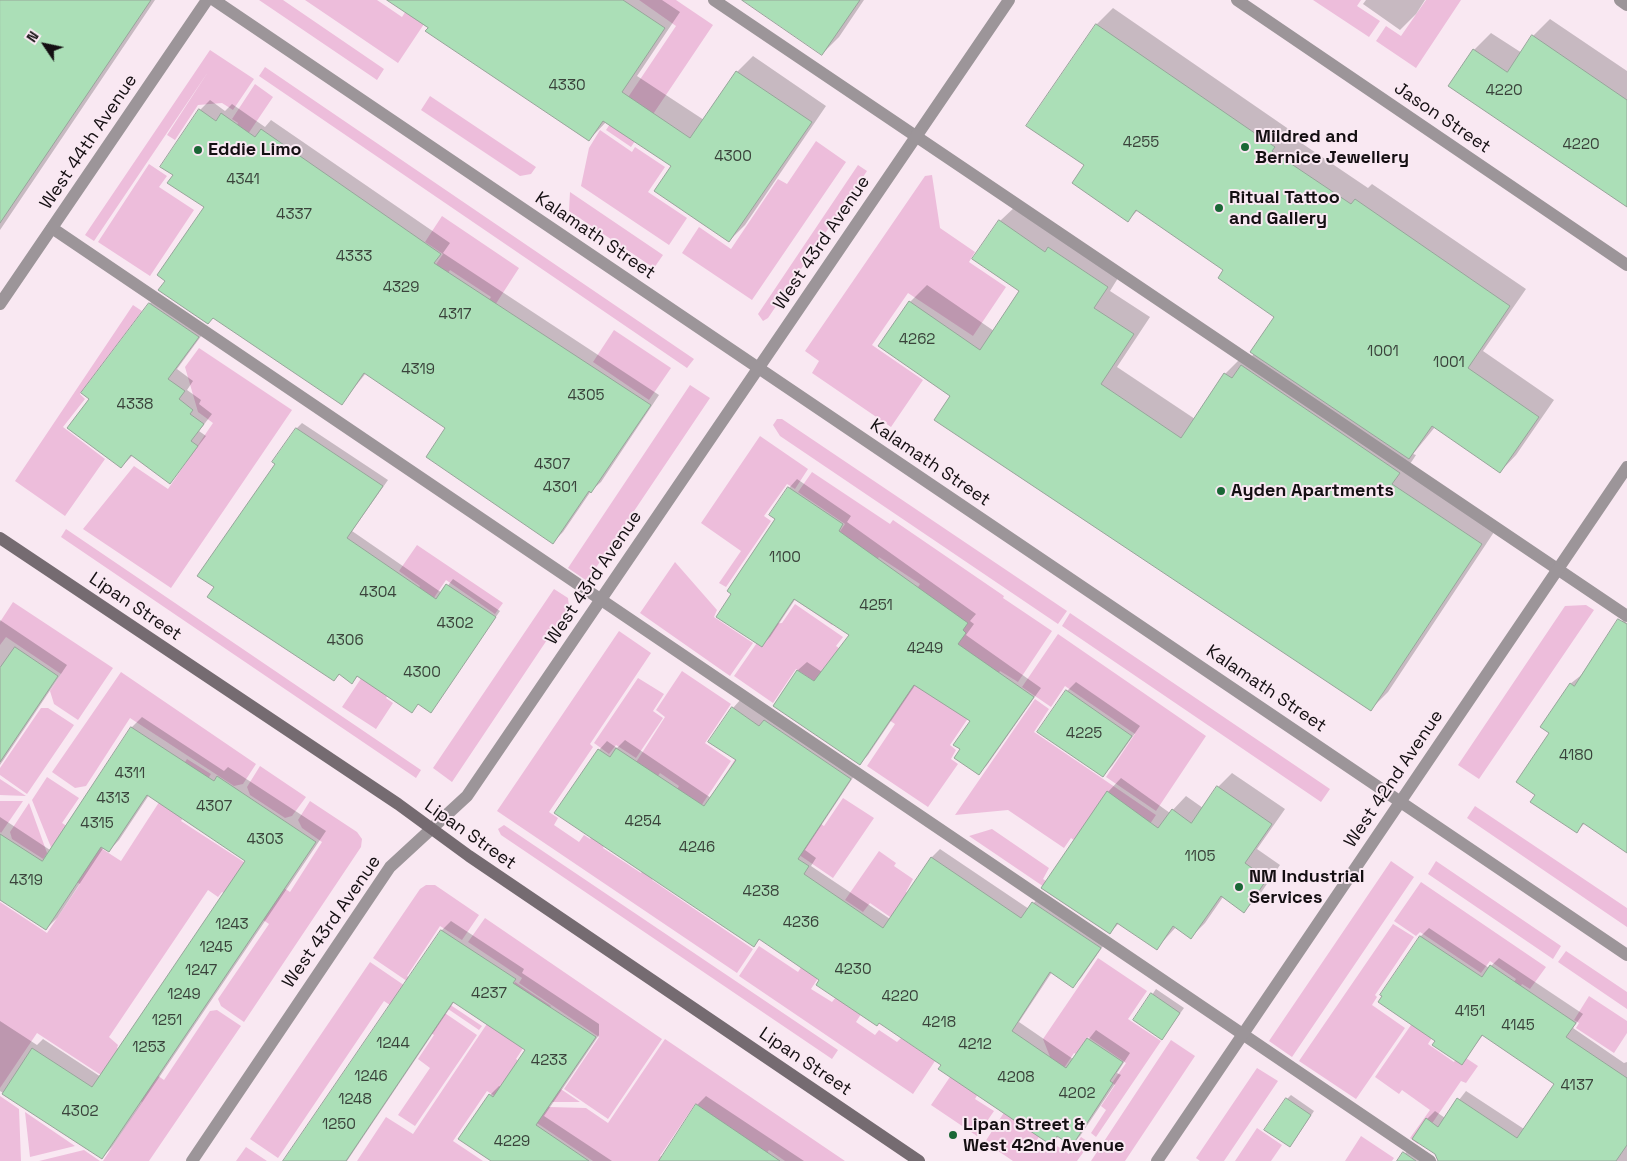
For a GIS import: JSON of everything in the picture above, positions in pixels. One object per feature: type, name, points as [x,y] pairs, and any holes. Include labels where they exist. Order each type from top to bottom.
[{"type":"street","name":"West 44th Avenue","points":[[0,304],[207,0]]},
{"type":"street","name":"Kalamath Street","points":[[214,0],[1627,955]]},
{"type":"street","points":[[714,0],[1627,616]]},
{"type":"street","name":"West 43rd Avenue","points":[[192,1161],[390,866],[467,796],[1009,0]]},
{"type":"street","name":"Jason Street","points":[[1237,0],[1627,265]]},
{"type":"street","points":[[1620,0],[1627,5]]},
{"type":"street","points":[[52,228],[1430,1161]]},
{"type":"street","name":"West 42nd Avenue","points":[[1157,1161],[1627,467]]},
{"type":"street","name":"Lipan Street","points":[[0,538],[398,804],[429,829],[919,1161]]},
{"type":"shaded area","points":[[259,0],[283,0],[384,69],[377,80]]},
{"type":"shaded area","points":[[305,0],[377,0],[402,17],[413,0],[440,0],[398,63]]},
{"type":"shaded area","points":[[639,0],[676,0],[713,25],[631,147],[606,130],[676,26]]},
{"type":"shaded area","points":[[1313,0],[1361,0],[1357,6],[1380,21],[1369,37]]},
{"type":"shaded area","points":[[1426,0],[1461,0],[1416,68],[1376,41],[1386,26],[1401,36]]},
{"type":"shaded area","points":[[210,50],[254,79],[233,110],[222,103],[198,105],[175,140],[167,135],[208,72],[94,241],[85,235]]},
{"type":"shaded area","points":[[265,67],[694,359],[687,368],[259,76]]},
{"type":"shaded area","points":[[255,84],[273,97],[221,174],[233,130],[238,123],[232,119]]},
{"type":"shaded area","points":[[430,96],[536,167],[531,174],[520,176],[421,110]]},
{"type":"shaded area","points":[[600,130],[632,152],[635,147],[665,167],[648,192],[687,218],[669,245],[581,186],[589,148]]},
{"type":"shaded area","points":[[816,141],[846,162],[752,300],[682,253],[699,227],[731,249],[778,179],[787,184]]},
{"type":"shaded area","points":[[149,164],[167,176],[159,187],[194,210],[150,276],[98,242]]},
{"type":"shaded area","points":[[858,165],[867,171],[768,318],[763,321],[758,314]]},
{"type":"shaded area","points":[[932,175],[940,228],[975,252],[969,262],[1006,287],[973,336],[908,293],[872,345],[923,380],[891,427],[812,373],[819,361],[805,351],[925,176]]},
{"type":"shaded area","points":[[570,192],[663,255],[654,268],[569,211]]},
{"type":"shaded area","points":[[442,216],[519,268],[477,333],[470,328],[491,297],[450,270],[382,372],[369,364],[443,254],[425,242]]},
{"type":"shaded area","points":[[133,305],[142,311],[80,394],[85,399],[63,427],[105,459],[65,516],[15,481]]},
{"type":"shaded area","points":[[614,330],[671,368],[649,400],[593,362]]},
{"type":"shaded area","points":[[199,348],[292,410],[171,588],[83,529],[134,466],[168,489],[213,423],[198,412],[185,367]]},
{"type":"shaded area","points":[[690,385],[710,398],[587,581],[568,568]]},
{"type":"shaded area","points":[[777,419],[782,419],[1067,611],[1058,624],[780,436],[773,425]]},
{"type":"shaded area","points":[[760,436],[808,469],[795,489],[787,484],[764,516],[771,521],[726,587],[719,583],[741,551],[701,523]]},
{"type":"shaded area","points":[[812,472],[890,524],[893,520],[1052,631],[1018,682],[1000,671],[950,745],[956,750],[951,759],[958,764],[928,807],[867,766],[895,724],[860,701],[843,700],[920,584],[879,557],[832,625],[794,599],[845,524],[798,492]]},
{"type":"shaded area","points":[[66,529],[421,770],[416,778],[61,537]]},
{"type":"shaded area","points":[[417,545],[503,603],[495,614],[446,580],[381,676],[367,666],[420,586],[399,571]]},
{"type":"shaded area","points":[[675,562],[717,610],[714,617],[753,643],[730,676],[640,613]]},
{"type":"shaded area","points":[[554,589],[568,598],[569,607],[452,782],[433,768]]},
{"type":"shaded area","points":[[13,602],[113,668],[78,720],[54,704],[50,691],[61,674],[6,637],[0,645],[0,622]]},
{"type":"shaded area","points":[[795,604],[843,637],[836,646],[861,663],[838,697],[796,669],[773,703],[734,676],[770,624],[782,623]]},
{"type":"shaded area","points":[[1586,605],[1594,610],[1479,779],[1458,765],[1565,606]]},
{"type":"shaded area","points":[[1070,613],[1330,789],[1321,802],[1062,626]]},
{"type":"shaded area","points":[[619,631],[651,653],[590,744],[593,747],[549,812],[558,818],[554,825],[579,842],[584,835],[590,839],[635,773],[603,848],[641,873],[686,807],[697,814],[652,880],[753,949],[737,973],[497,811]]},
{"type":"shaded area","points":[[1058,634],[1206,736],[1156,811],[1106,777],[1135,734],[1065,686],[1051,707],[1022,687]]},
{"type":"shaded area","points":[[682,671],[731,704],[705,743],[731,761],[697,812],[673,796],[679,786],[660,773],[654,782],[633,767],[665,717],[656,710]]},
{"type":"shaded area","points":[[121,672],[256,764],[243,784],[234,786],[130,718],[86,786],[75,788],[52,772]]},
{"type":"shaded area","points":[[364,674],[390,692],[386,698],[393,703],[376,729],[342,707]]},
{"type":"shaded area","points":[[638,678],[664,694],[653,711],[663,718],[636,758],[616,745],[609,754],[594,743]]},
{"type":"shaded area","points":[[1035,699],[1049,709],[1034,732],[1156,815],[1118,871],[1071,838],[1064,848],[1008,810],[955,815]]},
{"type":"shaded area","points":[[41,708],[48,708],[74,725],[27,794],[0,775],[0,768]]},
{"type":"shaded area","points":[[739,753],[796,808],[824,826],[843,798],[874,818],[833,878],[767,833],[735,786],[723,778]]},
{"type":"shaded area","points":[[187,759],[211,774],[181,821],[290,892],[322,842],[302,828],[298,820],[310,801],[357,832],[362,839],[361,847],[244,1022],[221,1006],[218,999],[269,924],[222,892],[218,897],[208,890],[109,1037],[118,1045],[117,1048],[164,1080],[210,1011],[217,1010],[241,1026],[149,1161],[103,1161],[142,1102],[37,1033],[0,1088],[0,902],[47,933],[80,884],[61,872],[32,800],[47,777],[79,798],[62,823],[121,861]]},
{"type":"shaded area","points":[[260,766],[306,797],[292,816],[285,818],[250,795],[247,787]]},
{"type":"shaded area","points":[[0,779],[26,796],[0,795]]},
{"type":"shaded area","points":[[0,801],[23,801],[1,833],[0,832]]},
{"type":"shaded area","points":[[29,803],[51,864],[12,839],[10,832]]},
{"type":"shaded area","points":[[1475,806],[1627,908],[1627,927],[1467,818]]},
{"type":"shaded area","points":[[504,825],[838,1050],[832,1059],[501,835],[498,829]]},
{"type":"shaded area","points":[[992,829],[1049,868],[1043,879],[1085,907],[1084,914],[969,836]]},
{"type":"shaded area","points":[[879,851],[896,863],[894,866],[913,879],[906,892],[930,907],[893,919],[870,903],[863,912],[845,900]]},
{"type":"shaded area","points":[[1391,861],[1414,877],[1292,1057],[1269,1041]]},
{"type":"shaded area","points":[[1436,861],[1561,946],[1553,959],[1428,874]]},
{"type":"shaded area","points":[[1421,882],[1546,967],[1530,989],[1522,984],[1516,994],[1509,989],[1516,979],[1490,961],[1481,973],[1420,932],[1416,936],[1394,921]]},
{"type":"shaded area","points":[[426,885],[435,885],[479,915],[462,940],[440,926],[407,976],[482,1026],[479,1030],[373,958],[420,889]]},
{"type":"shaded area","points":[[859,916],[811,989],[832,1002],[836,997],[895,961],[856,1022],[875,1035],[879,1030],[897,1042],[901,1038],[935,1061],[913,1094],[739,976],[759,946],[798,972],[814,948]]},
{"type":"shaded area","points":[[485,918],[662,1039],[608,1119],[564,1089],[599,1037],[519,983],[522,978],[468,942]]},
{"type":"shaded area","points":[[1393,924],[1414,937],[1375,995],[1377,997],[1372,1005],[1405,1028],[1356,1099],[1299,1061]]},
{"type":"shaded area","points":[[1566,951],[1627,992],[1627,1009],[1558,962]]},
{"type":"shaded area","points":[[1098,958],[1147,991],[1128,1019],[1161,1041],[1096,1137],[1091,1133],[1106,1110],[1101,1106],[1115,1085],[1112,1083],[1126,1063],[1088,1037],[1076,1054],[1074,1053],[1030,1119],[1054,1067],[1043,1039]]},
{"type":"shaded area","points":[[1456,960],[1433,1036],[1428,1044],[1454,1062],[1460,1054],[1478,1066],[1466,1083],[1461,1081],[1418,1144],[1410,1138],[1430,1110],[1402,1090],[1399,1094],[1375,1077]]},
{"type":"shaded area","points":[[370,962],[477,1035],[415,1126],[398,1115],[430,1068],[418,1059],[434,1035],[384,1001],[278,1158],[250,1139]]},
{"type":"shaded area","points":[[515,982],[551,1006],[516,1059],[580,1102],[504,1102],[487,1091],[453,1141],[483,1161],[357,1161],[386,1117],[413,1134]]},
{"type":"shaded area","points":[[1589,996],[1627,1021],[1627,1033],[1614,1053],[1576,1028],[1579,1023],[1574,1020]]},
{"type":"shaded area","points":[[665,1039],[845,1161],[785,1161],[769,1150],[761,1161],[739,1134],[695,1104],[660,1156],[668,1161],[593,1161],[512,1106],[586,1108],[608,1123]]},
{"type":"shaded area","points":[[1171,1040],[1195,1056],[1125,1161],[1091,1161]]},
{"type":"shaded area","points":[[1257,1068],[1278,1081],[1224,1161],[1200,1161],[1196,1158]]},
{"type":"shaded area","points":[[954,1071],[979,1092],[975,1099],[994,1111],[977,1136],[931,1105]]},
{"type":"shaded area","points":[[0,1096],[19,1109],[21,1161],[0,1161]]},
{"type":"shaded area","points":[[1005,1111],[1041,1134],[1034,1144],[1048,1153],[1054,1144],[1069,1154],[1081,1137],[1090,1143],[1077,1161],[1013,1161],[985,1142]]},
{"type":"shaded area","points":[[25,1112],[75,1146],[30,1157]]},
{"type":"shaded area","points":[[1257,1128],[1282,1145],[1271,1161],[1235,1161]]},
{"type":"shaded area","points":[[1361,1136],[1394,1158],[1392,1161],[1345,1161]]},
{"type":"shaded area","points":[[246,1147],[267,1161],[236,1161]]},
{"type":"shaded area","points":[[84,1150],[100,1161],[39,1161]]},
{"type":"building","points":[[0,0],[151,0],[0,223]]},
{"type":"building","points":[[387,0],[623,0],[665,28],[622,92],[690,138],[736,71],[812,122],[729,242],[654,191],[671,166],[603,121],[589,141],[425,31],[428,28]]},
{"type":"building","points":[[742,0],[860,0],[822,55]]},
{"type":"building","points":[[1096,24],[1275,147],[1272,151],[1351,204],[1355,199],[1510,306],[1468,368],[1539,417],[1500,473],[1432,426],[1409,459],[1250,352],[1274,317],[1218,278],[1223,270],[1136,210],[1128,222],[1072,183],[1084,165],[1026,126]]},
{"type":"building","points":[[1532,35],[1627,100],[1627,207],[1448,86],[1473,49],[1507,72]]},
{"type":"building","points":[[199,109],[216,121],[221,113],[255,137],[261,129],[441,254],[434,263],[651,405],[591,493],[589,491],[553,544],[426,457],[445,428],[364,373],[342,405],[213,318],[208,324],[158,290],[165,281],[157,275],[204,207],[167,183],[173,175],[160,167]]},
{"type":"building","name":"Ayden Apartments","points":[[999,220],[1045,252],[1048,247],[1108,287],[1094,308],[1134,334],[1101,384],[1181,438],[1224,373],[1232,378],[1241,365],[1400,473],[1392,484],[1482,544],[1371,711],[934,420],[950,396],[878,346],[909,301],[980,350],[1019,291],[972,259]]},
{"type":"building","points":[[149,303],[199,337],[168,379],[185,391],[179,399],[193,410],[190,414],[204,424],[191,441],[198,446],[170,484],[131,455],[121,468],[67,428],[89,399],[81,393]]},
{"type":"building","points":[[296,428],[383,486],[347,538],[436,599],[446,584],[496,617],[431,713],[418,704],[412,713],[357,676],[352,684],[339,674],[334,681],[207,597],[214,587],[197,576],[275,464],[272,462]]},
{"type":"building","points":[[788,487],[843,524],[839,531],[968,623],[963,630],[966,633],[958,644],[1034,697],[979,775],[954,758],[960,749],[953,745],[970,721],[914,685],[860,765],[773,706],[797,670],[814,681],[849,635],[794,599],[762,647],[716,617],[731,594],[727,591],[775,519],[769,515]]},
{"type":"building","points":[[1618,619],[1627,624],[1627,853],[1583,823],[1577,833],[1530,802],[1535,795],[1516,782],[1549,733],[1540,727],[1570,683],[1574,686]]},
{"type":"building","points":[[15,647],[58,676],[0,762],[0,668]]},
{"type":"building","points":[[1066,690],[1132,736],[1103,777],[1037,732]]},
{"type":"building","points":[[732,707],[759,726],[764,720],[851,779],[798,859],[809,866],[804,874],[883,928],[931,857],[1021,918],[1032,902],[1101,948],[1073,988],[1050,972],[1012,1031],[1066,1068],[1087,1038],[1123,1062],[1110,1081],[1113,1083],[1072,1146],[1057,1136],[1051,1145],[938,1069],[941,1065],[879,1023],[877,1026],[816,985],[819,980],[759,939],[754,947],[554,813],[598,749],[610,757],[616,748],[704,806],[736,760],[708,742]]},
{"type":"building","points":[[131,727],[214,781],[217,776],[316,842],[102,1159],[2,1094],[32,1048],[92,1087],[245,861],[147,795],[109,852],[101,847],[46,930],[0,900],[0,834],[42,861]]},
{"type":"building","points":[[1217,786],[1272,824],[1245,863],[1267,879],[1244,913],[1221,896],[1191,939],[1173,926],[1157,950],[1117,923],[1110,934],[1041,888],[1107,791],[1158,828],[1172,809],[1191,823]]},
{"type":"building","points":[[441,930],[516,979],[513,983],[596,1037],[536,1125],[589,1161],[491,1161],[458,1139],[489,1094],[493,1097],[525,1050],[453,1002],[346,1161],[283,1161]]},
{"type":"building","points":[[1420,936],[1482,977],[1490,965],[1576,1023],[1566,1037],[1627,1078],[1627,1145],[1616,1161],[1438,1161],[1435,1154],[1412,1139],[1426,1118],[1438,1127],[1457,1098],[1517,1138],[1554,1084],[1482,1035],[1462,1065],[1432,1045],[1435,1041],[1378,1002],[1382,996],[1380,995]]},
{"type":"building","points":[[1151,993],[1180,1013],[1162,1040],[1133,1020]]},
{"type":"building","points":[[1286,1098],[1311,1115],[1290,1147],[1264,1130]]},
{"type":"building","points":[[696,1104],[780,1161],[659,1161]]},
{"type":"building","points":[[1403,1152],[1416,1161],[1397,1161]]},
{"type":"place","name":"Mildred and Bernice Jewellery","points":[[1245,147]]},
{"type":"place","name":"Eddie Limo","points":[[198,150]]},
{"type":"place","name":"Ritual Tattoo and Gallery","points":[[1219,208]]},
{"type":"place","name":"Ayden Apartments","points":[[1221,491]]},
{"type":"place","name":"NM Industrial Services","points":[[1239,887]]},
{"type":"place","name":"Lipan Street & West 42nd Avenue","points":[[953,1135]]}]
